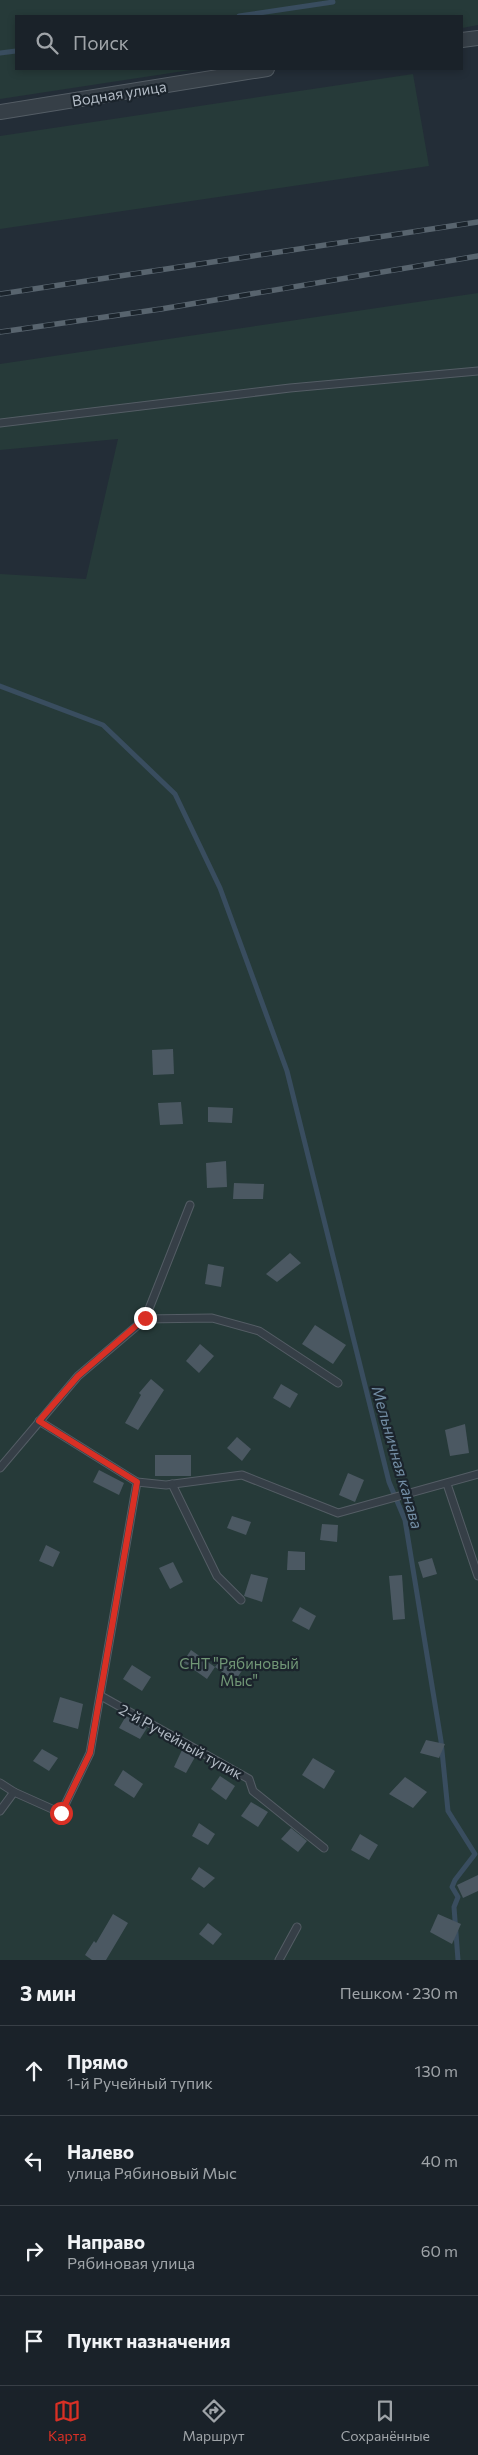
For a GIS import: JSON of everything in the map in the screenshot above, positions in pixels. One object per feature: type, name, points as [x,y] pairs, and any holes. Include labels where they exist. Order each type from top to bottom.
[{"type":"street","points":[[463,40],[478,38]]},
{"type":"street","name":"Водная улица","points":[[0,112],[261,70]]},
{"type":"lane","points":[[0,423],[290,388],[478,371]]},
{"type":"lane","points":[[0,1468],[78,1376],[145,1318],[190,1205]]},
{"type":"lane","points":[[145,1318],[212,1318],[259,1331],[338,1383]]},
{"type":"lane","points":[[39,1421],[137,1482],[172,1484],[242,1474],[338,1513],[478,1474]]},
{"type":"lane","points":[[0,1783],[14,1792],[61,1813],[90,1753],[137,1482]]},
{"type":"lane","points":[[172,1484],[217,1576],[241,1600]]},
{"type":"lane","points":[[447,1484],[478,1576]]},
{"type":"lane","name":"2-й Ручейный тупик","points":[[101,1696],[249,1779],[253,1791],[324,1848]]},
{"type":"lane","points":[[0,1811],[14,1792]]},
{"type":"lane","points":[[280,1960],[297,1927]]},
{"type":"green space","points":[[0,0],[478,0],[478,25],[463,28],[463,15],[15,15],[15,70],[190,70],[0,99]]},
{"type":"green space","points":[[413,74],[429,166],[0,229],[0,136]]},
{"type":"green space","name":"СНТ \"Рябиновый Мыс\"","points":[[478,293],[478,1960],[0,1960],[0,574],[86,579],[118,439],[0,450],[0,364]]},
{"type":"building","points":[[173,1049],[174,1074],[153,1075],[152,1050]]},
{"type":"building","points":[[181,1102],[183,1124],[160,1125],[158,1103]]},
{"type":"building","points":[[208,1107],[233,1108],[232,1123],[208,1122]]},
{"type":"building","points":[[226,1161],[227,1187],[207,1188],[206,1163]]},
{"type":"building","points":[[234,1183],[264,1184],[263,1199],[233,1199]]},
{"type":"building","points":[[290,1253],[301,1263],[277,1282],[266,1274]]},
{"type":"building","points":[[208,1264],[224,1267],[221,1287],[205,1284]]},
{"type":"building","points":[[315,1325],[346,1345],[333,1364],[302,1344]]},
{"type":"building","points":[[200,1344],[214,1356],[199,1373],[186,1361]]},
{"type":"building","points":[[151,1379],[164,1390],[138,1430],[125,1423],[141,1395],[139,1393]]},
{"type":"building","points":[[281,1384],[298,1394],[290,1408],[273,1398]]},
{"type":"building","points":[[465,1424],[469,1453],[450,1456],[445,1430]]},
{"type":"building","points":[[237,1437],[251,1449],[242,1461],[227,1448]]},
{"type":"building","points":[[155,1455],[191,1455],[191,1476],[155,1476]]},
{"type":"building","points":[[99,1470],[124,1483],[119,1495],[93,1482]]},
{"type":"building","points":[[348,1473],[364,1480],[355,1502],[339,1495]]},
{"type":"building","points":[[232,1516],[251,1522],[246,1535],[227,1528]]},
{"type":"building","points":[[322,1524],[338,1525],[337,1542],[320,1540]]},
{"type":"building","points":[[46,1545],[60,1552],[53,1567],[39,1561]]},
{"type":"building","points":[[288,1551],[305,1552],[305,1570],[287,1570]]},
{"type":"building","points":[[432,1558],[437,1574],[423,1578],[418,1562]]},
{"type":"building","points":[[173,1562],[183,1582],[170,1589],[159,1568]]},
{"type":"building","points":[[251,1574],[268,1578],[262,1602],[244,1596]]},
{"type":"building","points":[[402,1575],[405,1619],[393,1620],[389,1576]]},
{"type":"building","points":[[300,1607],[316,1616],[309,1630],[292,1621]]},
{"type":"building","points":[[191,1650],[215,1667],[207,1679],[183,1662]]},
{"type":"building","points":[[224,1656],[243,1669],[235,1681],[215,1667]]},
{"type":"building","points":[[132,1665],[151,1677],[142,1691],[123,1679]]},
{"type":"building","points":[[60,1697],[83,1704],[78,1729],[53,1722]]},
{"type":"building","points":[[126,1716],[147,1728],[140,1739],[119,1728]]},
{"type":"building","points":[[426,1740],[445,1744],[439,1758],[420,1753]]},
{"type":"building","points":[[42,1749],[58,1758],[49,1771],[33,1761]]},
{"type":"building","points":[[182,1750],[195,1757],[186,1773],[174,1767]]},
{"type":"building","points":[[313,1758],[335,1771],[324,1789],[302,1775]]},
{"type":"building","points":[[123,1770],[143,1784],[134,1798],[114,1785]]},
{"type":"building","points":[[220,1776],[235,1786],[226,1800],[211,1789]]},
{"type":"building","points":[[405,1777],[427,1792],[413,1808],[389,1794]]},
{"type":"building","points":[[251,1802],[268,1812],[258,1827],[241,1816]]},
{"type":"building","points":[[199,1823],[215,1834],[208,1845],[192,1836]]},
{"type":"building","points":[[291,1828],[307,1841],[298,1852],[281,1839]]},
{"type":"building","points":[[360,1834],[378,1845],[369,1860],[351,1850]]},
{"type":"building","points":[[199,1867],[215,1878],[204,1888],[191,1879]]},
{"type":"building","points":[[478,1875],[478,1891],[463,1898],[457,1885]]},
{"type":"building","points":[[113,1914],[128,1923],[106,1960],[92,1960],[85,1955],[94,1941],[96,1943]]},
{"type":"building","points":[[438,1914],[461,1924],[452,1944],[430,1932]]},
{"type":"building","points":[[208,1923],[222,1934],[213,1945],[199,1934]]},
{"type":"waterway","points":[[246,15],[333,2]]},
{"type":"waterway","points":[[0,53],[15,51]]},
{"type":"waterway","name":"Мельничная канава","points":[[0,686],[103,725],[175,794],[220,888],[287,1071],[389,1482],[405,1520],[441,1741],[448,1811],[475,1854],[455,1880],[452,1887],[458,1897],[454,1907],[458,1960]]},
{"type":"railway","points":[[0,294],[478,222]]},
{"type":"railway","points":[[0,332],[161,309],[478,256]]},
{"type":"route","points":[[61,1813],[90,1753],[137,1482],[39,1421],[78,1376],[145,1318]]}]
